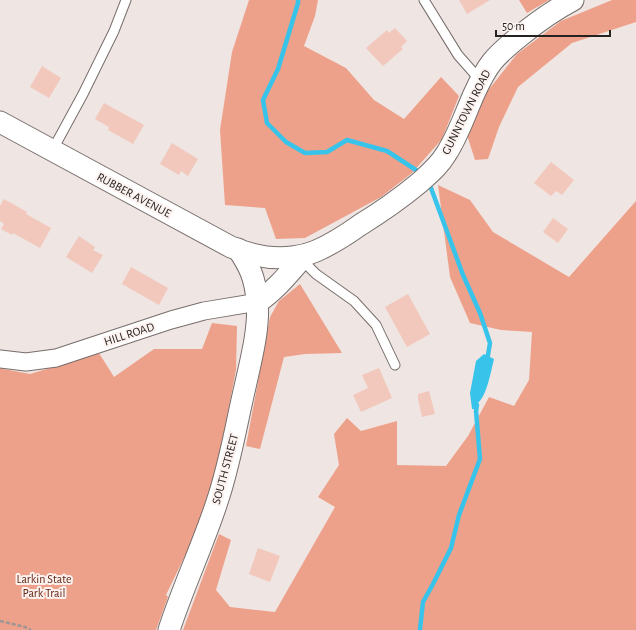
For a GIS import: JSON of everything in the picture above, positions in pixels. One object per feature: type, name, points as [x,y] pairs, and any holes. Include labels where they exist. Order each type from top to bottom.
[{"type":"street","name":"GUNNTOWN ROAD","points":[[272,258],[305,255],[316,251],[353,230],[408,193],[440,162],[450,146],[480,80],[493,61],[508,45],[556,9],[573,0]]},
{"type":"street","name":"RUBBER AVENUE","points":[[0,122],[225,244],[261,256],[272,258]]},
{"type":"street","name":"SOUTH STREET","points":[[169,630],[201,548],[223,483],[255,336],[258,302],[256,288],[252,273],[238,249]]},
{"type":"street","points":[[258,302],[268,295],[305,255]]},
{"type":"street","name":"HILL ROAD","points":[[0,359],[26,362],[56,358],[115,338],[204,311],[258,302]]},
{"type":"lane","points":[[52,151],[83,94],[114,31],[126,0]]},
{"type":"lane","points":[[424,0],[458,55],[480,80]]},
{"type":"lane","points":[[305,255],[309,267],[316,274],[354,301],[376,325],[395,365]]},
{"type":"path","points":[[0,621],[25,627],[31,630]]},
{"type":"green space","points":[[249,0],[318,0],[315,16],[304,46],[346,68],[374,100],[404,119],[441,77],[459,96],[442,139],[412,173],[381,197],[305,238],[276,239],[265,208],[225,205],[220,130],[232,52]]},
{"type":"green space","points":[[519,0],[549,0],[527,13]]},
{"type":"green space","points":[[612,0],[636,0],[636,22],[572,43],[518,87],[499,127],[488,159],[475,160],[467,135],[486,93],[517,54],[561,21]]},
{"type":"green space","points":[[438,185],[470,200],[493,232],[569,277],[636,201],[636,630],[183,630],[219,534],[231,540],[216,590],[230,607],[275,612],[335,507],[318,497],[339,465],[334,434],[347,418],[361,431],[397,421],[397,465],[446,466],[468,436],[489,397],[514,406],[529,380],[532,332],[501,330],[470,323],[450,277]]},
{"type":"green space","points":[[300,284],[342,353],[305,354],[284,357],[260,449],[246,446],[270,317],[279,301]]},
{"type":"green space","name":"Larkin State Park Trail","points":[[212,323],[237,326],[236,370],[217,469],[194,537],[166,595],[168,597],[156,630],[0,630],[0,367],[30,374],[99,353],[114,377],[154,349],[202,349]]},
{"type":"water","points":[[484,354],[494,359],[486,389],[478,403],[478,409],[472,409],[470,393],[476,361]]},
{"type":"building","points":[[459,0],[490,0],[467,14]]},
{"type":"building","points":[[395,28],[407,41],[401,47],[403,49],[383,66],[366,48],[387,30],[389,33]]},
{"type":"building","points":[[42,66],[61,78],[49,98],[30,87]]},
{"type":"building","points":[[104,103],[144,125],[133,144],[108,130],[109,127],[95,119]]},
{"type":"building","points":[[172,143],[198,159],[188,176],[181,171],[179,175],[160,164]]},
{"type":"building","points":[[551,162],[574,180],[562,195],[556,191],[551,196],[534,183]]},
{"type":"building","points":[[4,199],[27,212],[26,214],[51,228],[40,248],[13,233],[12,235],[1,229],[4,224],[0,221],[0,206]]},
{"type":"building","points":[[553,218],[568,229],[558,243],[543,232]]},
{"type":"building","points":[[79,236],[95,247],[93,250],[103,255],[92,273],[66,257]]},
{"type":"building","points":[[131,267],[168,288],[159,305],[122,284]]},
{"type":"building","points":[[408,294],[430,334],[407,347],[385,307]]},
{"type":"building","points":[[379,368],[392,398],[361,412],[353,395],[368,388],[362,375]]},
{"type":"building","points":[[429,391],[435,414],[422,417],[418,394]]},
{"type":"building","points":[[258,548],[280,556],[270,582],[249,574]]},
{"type":"waterway","points":[[298,0],[278,69],[263,100],[267,123],[286,142],[305,153],[327,152],[347,140],[387,151],[416,170],[421,175]]},
{"type":"waterway","points":[[427,182],[431,188],[463,275],[480,313],[490,343],[487,361]]},
{"type":"waterway","points":[[420,629],[423,602],[451,548],[459,515],[480,459],[476,411],[477,405]]}]
